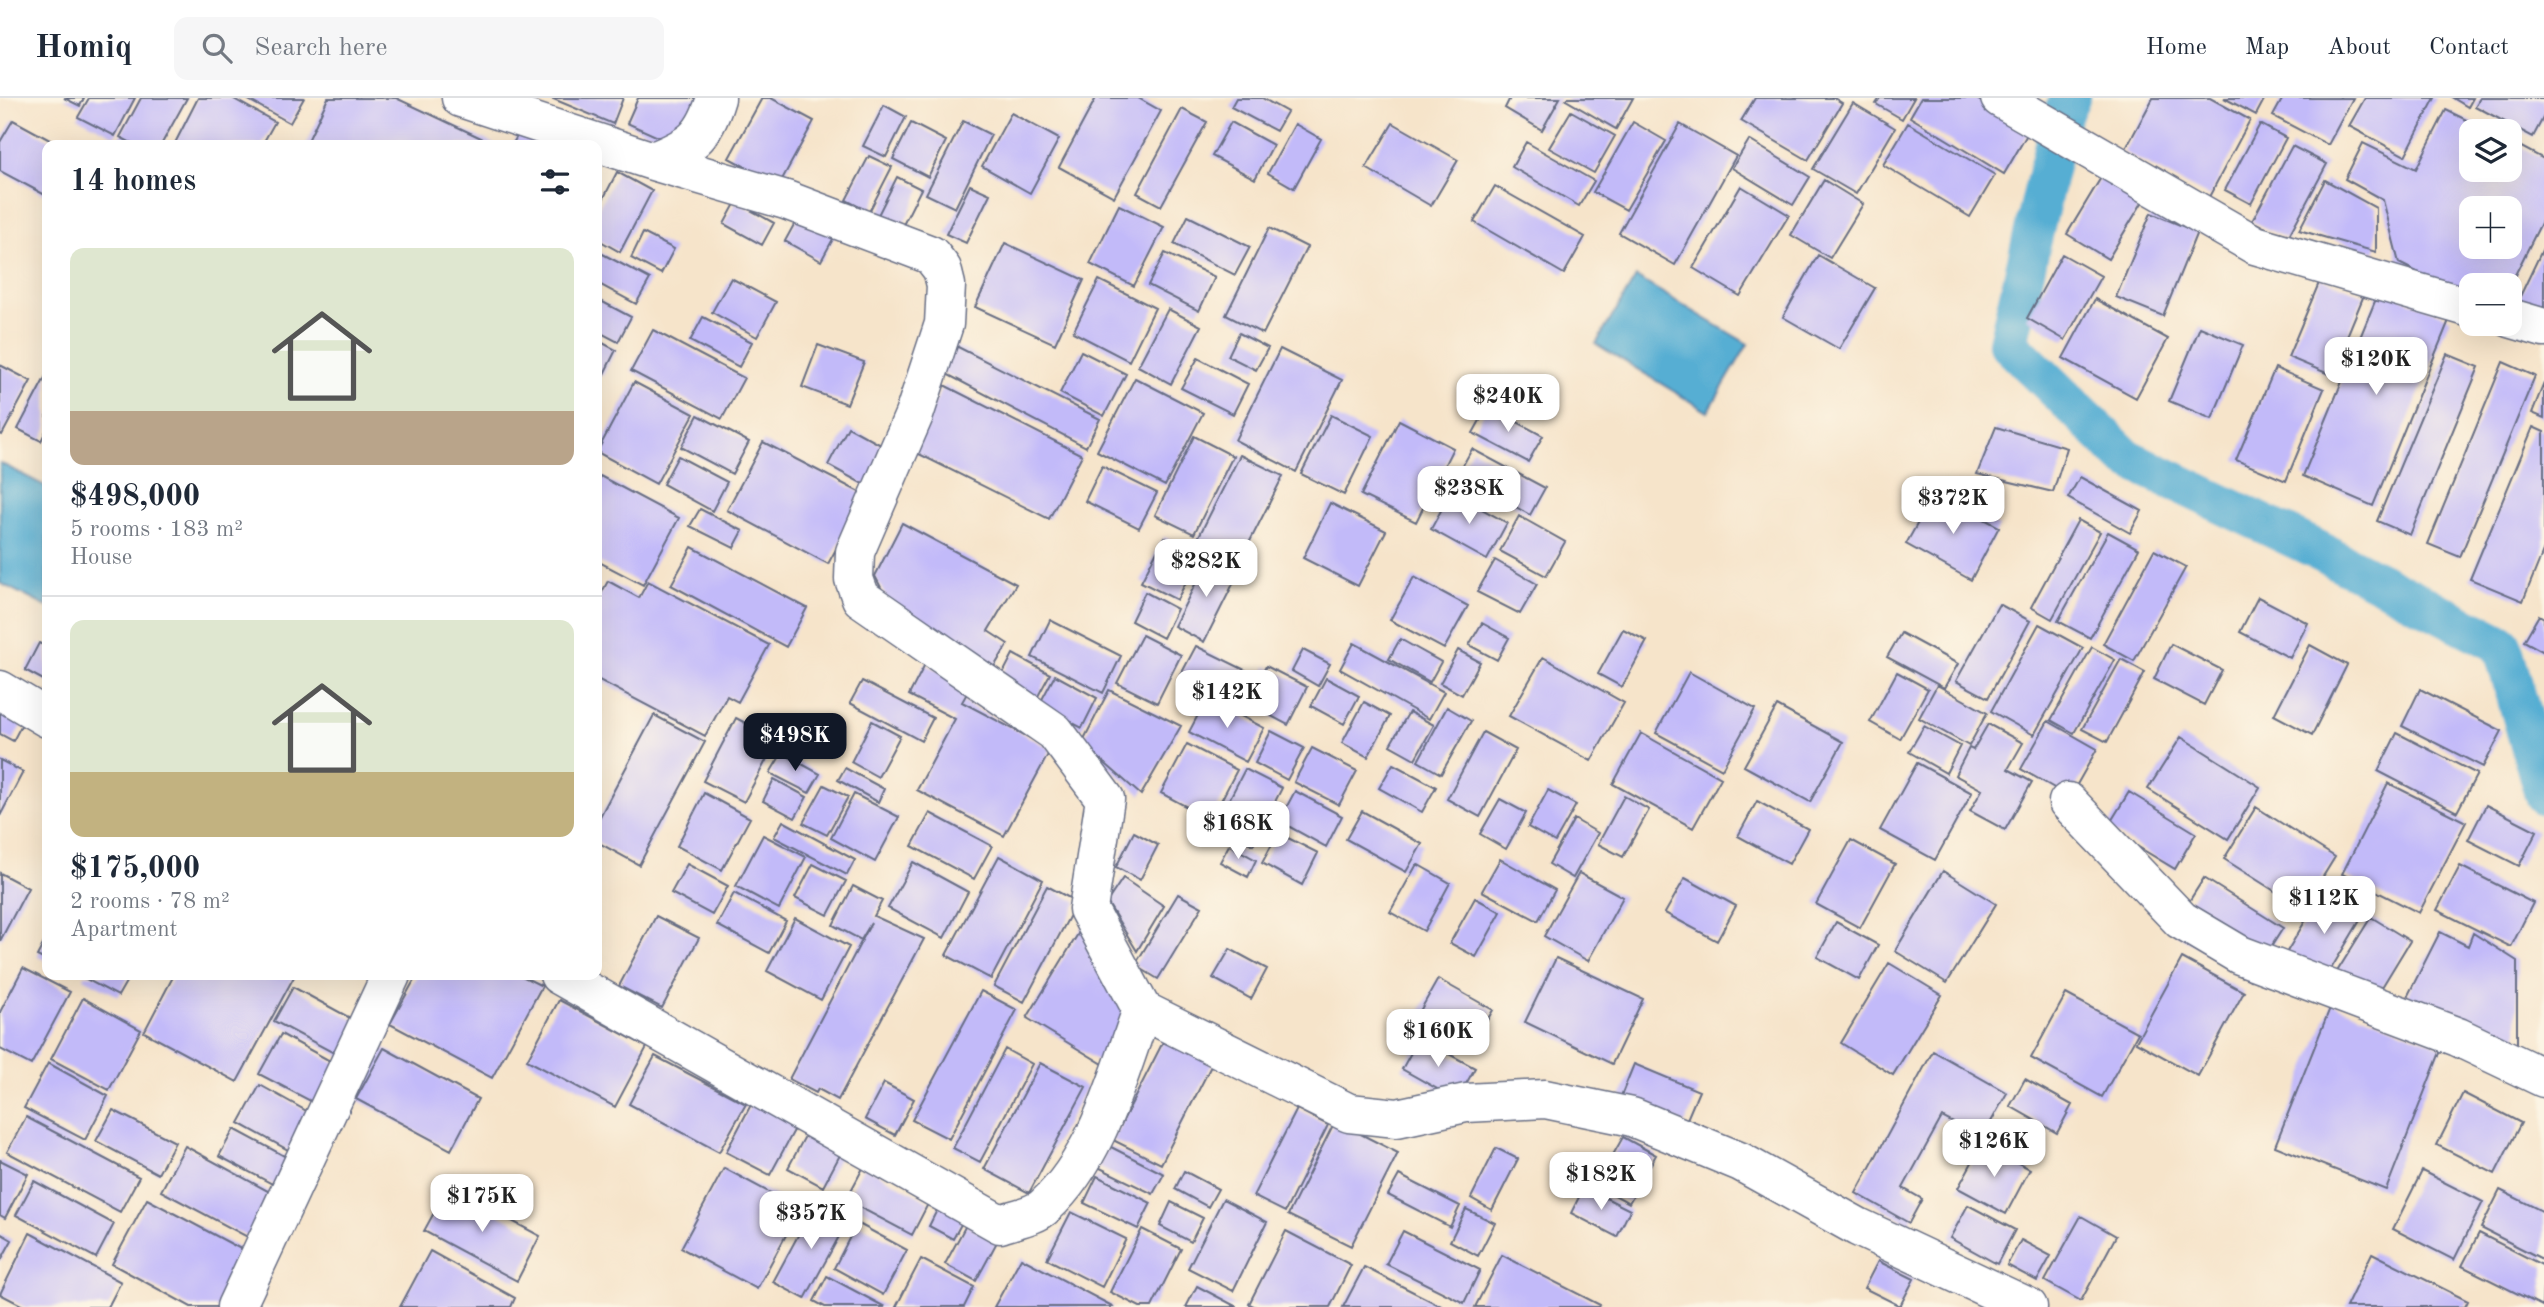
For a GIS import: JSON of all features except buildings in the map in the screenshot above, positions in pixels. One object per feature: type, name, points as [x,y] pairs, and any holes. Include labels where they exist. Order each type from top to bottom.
[{"type":"street","points":[[461,98],[589,140]]},
{"type":"street","points":[[653,161],[683,149],[708,126],[716,98]]},
{"type":"street","points":[[2009,103],[2255,245],[2459,304]]},
{"type":"street","points":[[602,144],[786,200],[931,255],[942,269],[946,285],[944,324],[914,415],[855,552],[854,579],[861,598],[1055,732],[1105,799],[1088,909],[1142,1010],[1349,1113],[1397,1118],[1466,1103],[1545,1098],[1632,1117],[1741,1162],[1858,1227],[2028,1307]]},
{"type":"street","points":[[2522,322],[2544,328]]},
{"type":"street","points":[[0,690],[42,715]]},
{"type":"street","points":[[2068,802],[2181,920],[2240,955],[2458,1037],[2544,1078]]},
{"type":"street","points":[[236,1307],[389,980]]},
{"type":"street","points":[[568,980],[1000,1224],[1043,1208],[1076,1169],[1109,1101],[1142,1010]]},
{"type":"water","points":[[1636,277],[1748,344],[1708,412],[1596,344]]},
{"type":"water","points":[[0,463],[42,484],[42,604],[0,583]]},
{"type":"waterway","points":[[2070,98],[2060,119],[2008,343],[2126,458],[2310,546],[2502,645],[2544,795]]}]
